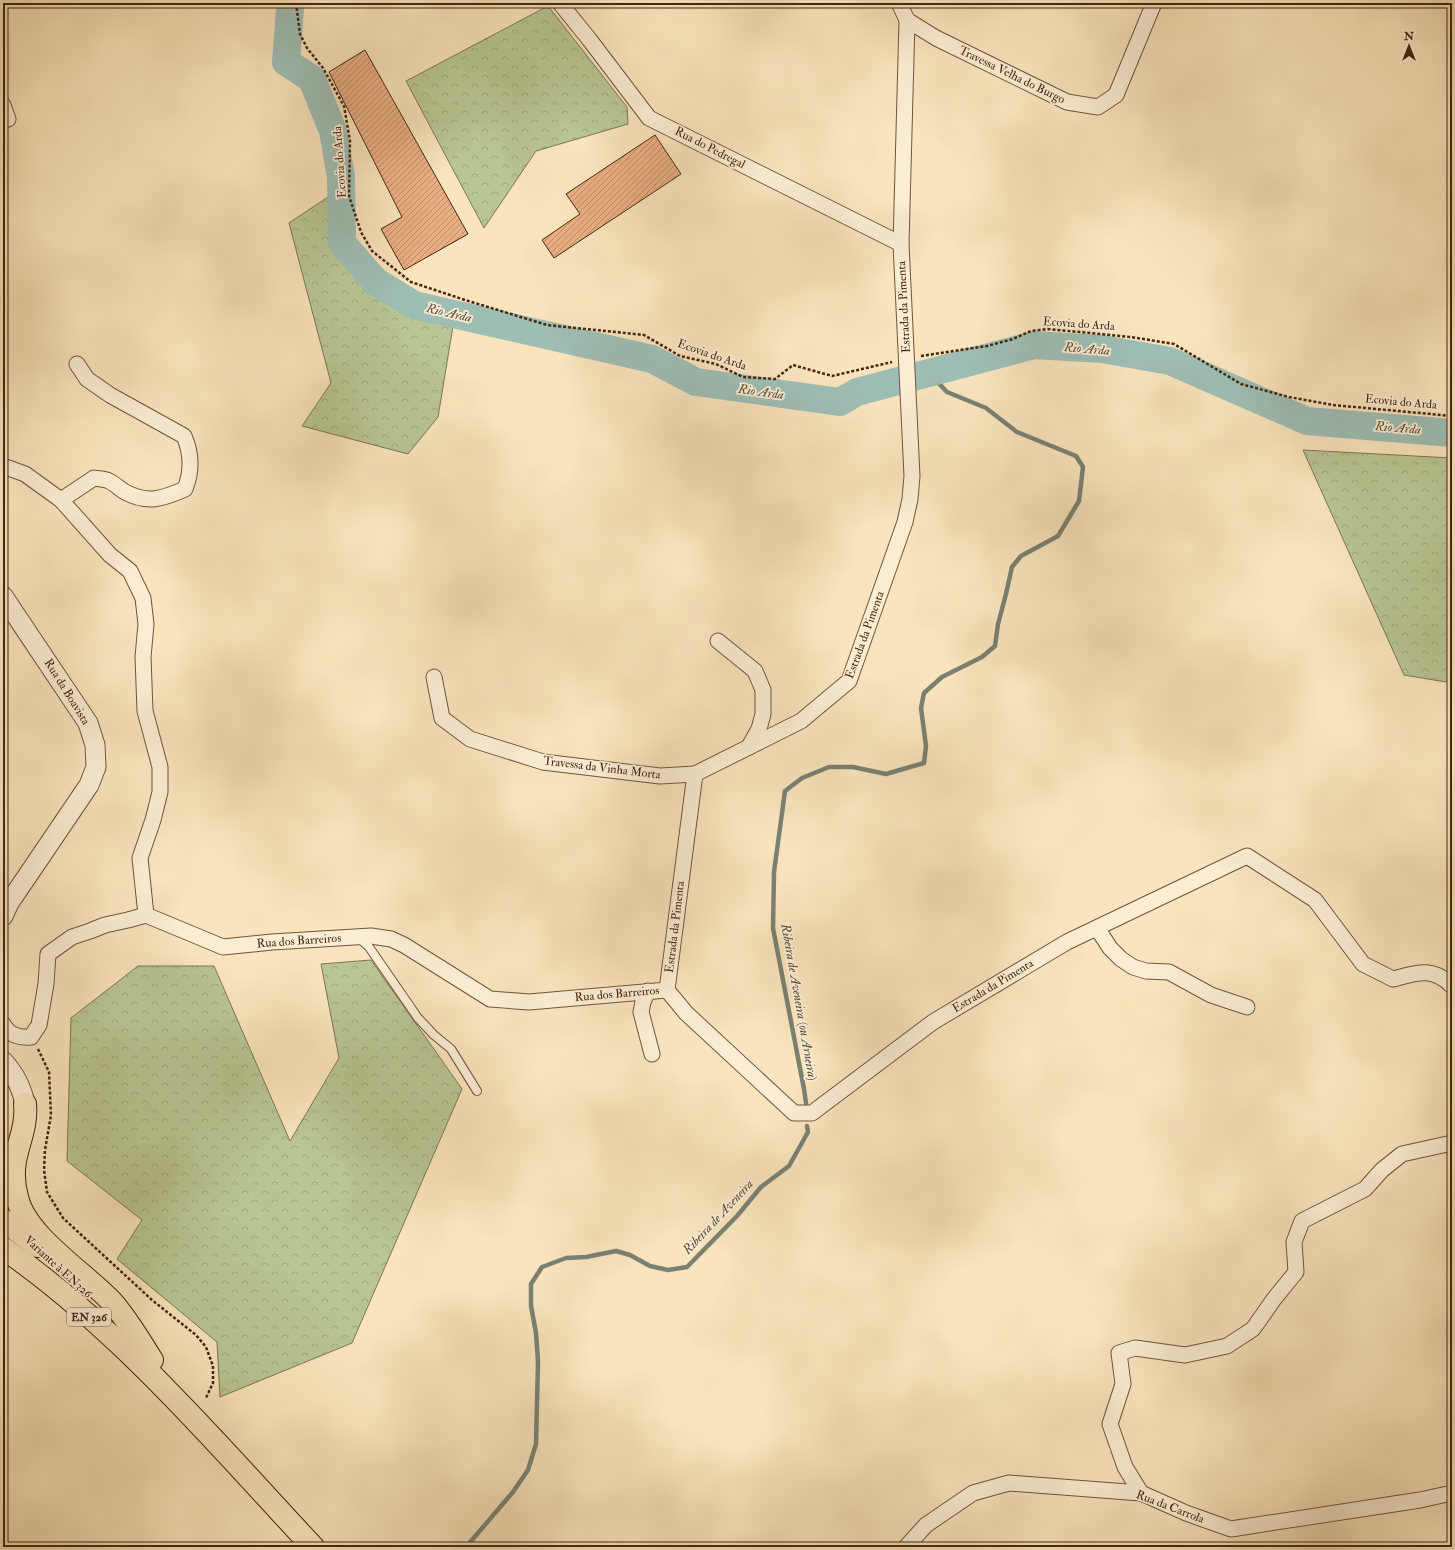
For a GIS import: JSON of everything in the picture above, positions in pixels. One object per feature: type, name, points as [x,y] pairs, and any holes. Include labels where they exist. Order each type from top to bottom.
[{"type":"main road","points":[[3,1183],[9,1153],[24,1128],[26,1116],[25,1104]]},
{"type":"main road","points":[[9,1153],[17,1199],[26,1218],[36,1233],[111,1302],[125,1318],[152,1360]]},
{"type":"main road","name":"Variante à EN326","points":[[3,1220],[40,1248],[72,1278],[152,1360],[170,1392]]},
{"type":"main road","name":"Variante à EN326","points":[[3,1248],[57,1289],[170,1392],[313,1547]]},
{"type":"street","name":"Rua do Pedregal","points":[[560,3],[649,118],[901,244]]},
{"type":"street","name":"Estrada da Pimenta","points":[[899,3],[907,20],[901,244],[912,476],[910,499],[905,522],[849,681],[801,721],[695,774],[667,990],[686,1013],[794,1113],[812,1113],[933,1022],[1067,942],[1247,856],[1315,900],[1363,964],[1393,979],[1423,971],[1444,978],[1452,986]]},
{"type":"street","name":"Travessa Velha do Burgo","points":[[907,20],[936,38],[1067,102],[1098,107],[1116,95],[1154,3]]},
{"type":"street","points":[[61,500],[94,478],[108,481],[137,498],[153,500],[185,489],[189,479],[190,449],[184,436],[110,395],[87,379],[76,364]]},
{"type":"street","points":[[3,466],[25,474],[61,500],[110,555],[130,571],[143,598],[146,624],[143,657],[145,711],[160,766],[160,792],[153,820],[140,858],[146,915],[105,925],[72,937],[48,954],[46,984],[39,1025],[30,1037],[21,1038],[7,1030],[3,1024]]},
{"type":"street","name":"Rua da Boavista","points":[[3,596],[88,723],[94,745],[96,767],[89,785],[9,903],[3,916]]},
{"type":"street","points":[[718,641],[755,671],[764,690],[763,714],[759,729],[748,747]]},
{"type":"street","name":"Travessa da Vinha Morta","points":[[434,676],[442,718],[470,739],[543,762],[660,776],[695,774]]},
{"type":"street","name":"Rua dos Barreiros","points":[[146,915],[223,947],[272,942],[371,936],[391,939],[404,944],[490,999],[529,1002],[667,990]]},
{"type":"street","points":[[1097,928],[1110,948],[1132,967],[1146,971],[1169,972],[1212,995],[1247,1007]]},
{"type":"street","points":[[648,991],[643,1002],[642,1012],[652,1054]]},
{"type":"street","points":[[3,1061],[17,1080],[23,1094],[25,1104]]},
{"type":"street","points":[[1141,1493],[1125,1467],[1110,1424],[1123,1384],[1119,1353],[1136,1348],[1184,1355],[1227,1346],[1253,1329],[1274,1299],[1296,1272],[1294,1242],[1302,1221],[1366,1189],[1382,1170],[1402,1154],[1452,1143]]},
{"type":"street","name":"Rua da Carrola","points":[[906,1547],[926,1525],[972,1493],[1009,1483],[1141,1493],[1186,1513],[1231,1529],[1412,1501],[1452,1493]]},
{"type":"lane","points":[[357,937],[369,947],[418,1018],[434,1035],[451,1049],[477,1091]]},
{"type":"path","name":"Ecovia do Arda","points":[[296,3],[300,34],[307,48],[323,68],[344,106],[350,141],[349,196],[361,232],[372,251],[411,282],[547,325],[644,335],[680,356],[716,364],[743,377],[774,379],[793,365],[832,376],[987,346],[1013,339],[1031,331],[1048,329],[1131,337],[1174,344],[1241,384],[1289,397],[1333,405],[1452,416]]},
{"type":"path","points":[[30,1037],[41,1053],[49,1072],[51,1114],[45,1150],[44,1170],[47,1192],[63,1218],[152,1300],[196,1335],[206,1347],[213,1366],[213,1382],[206,1398]]},
{"type":"green space","points":[[548,6],[627,107],[628,124],[536,151],[484,228],[406,81]]},
{"type":"green space","points":[[328,197],[335,244],[370,286],[412,310],[454,320],[438,417],[408,454],[302,426],[331,383],[289,223]]},
{"type":"green space","points":[[1303,450],[1452,458],[1452,683],[1404,675]]},
{"type":"green space","points":[[371,960],[462,1089],[352,1343],[220,1397],[217,1342],[117,1259],[142,1220],[67,1161],[71,1018],[138,966],[214,966],[290,1141],[339,1058],[321,964]]},
{"type":"building","points":[[365,50],[468,234],[404,270],[381,229],[402,217],[329,72]]},
{"type":"building","points":[[655,135],[681,174],[554,258],[542,240],[580,214],[566,194]]},
{"type":"waterway","name":"Rio Arda","points":[[289,3],[290,9],[286,62],[312,79],[333,131],[341,177],[342,243],[375,281],[414,305],[652,359],[696,382],[840,402],[857,392],[1034,345],[1102,349],[1170,361],[1307,421],[1452,433]]},
{"type":"waterway","name":"Ribeira de Aveneira (ou Arneira)","points":[[806,1103],[773,928],[774,872],[785,791],[802,778],[829,767],[853,767],[886,774],[924,763],[926,746],[921,708],[924,693],[942,677],[982,657],[995,646],[998,624],[1012,567],[1021,556],[1058,536],[1079,501],[1083,467],[1076,456],[1017,432],[986,408],[947,392],[929,373]]},
{"type":"waterway","name":"Ribeira de Aveneira","points":[[466,1547],[513,1492],[528,1470],[536,1444],[538,1361],[536,1333],[531,1306],[531,1284],[542,1267],[566,1258],[586,1257],[616,1251],[630,1255],[650,1266],[668,1270],[687,1267],[737,1216],[761,1187],[789,1166],[808,1132],[807,1126]]}]
